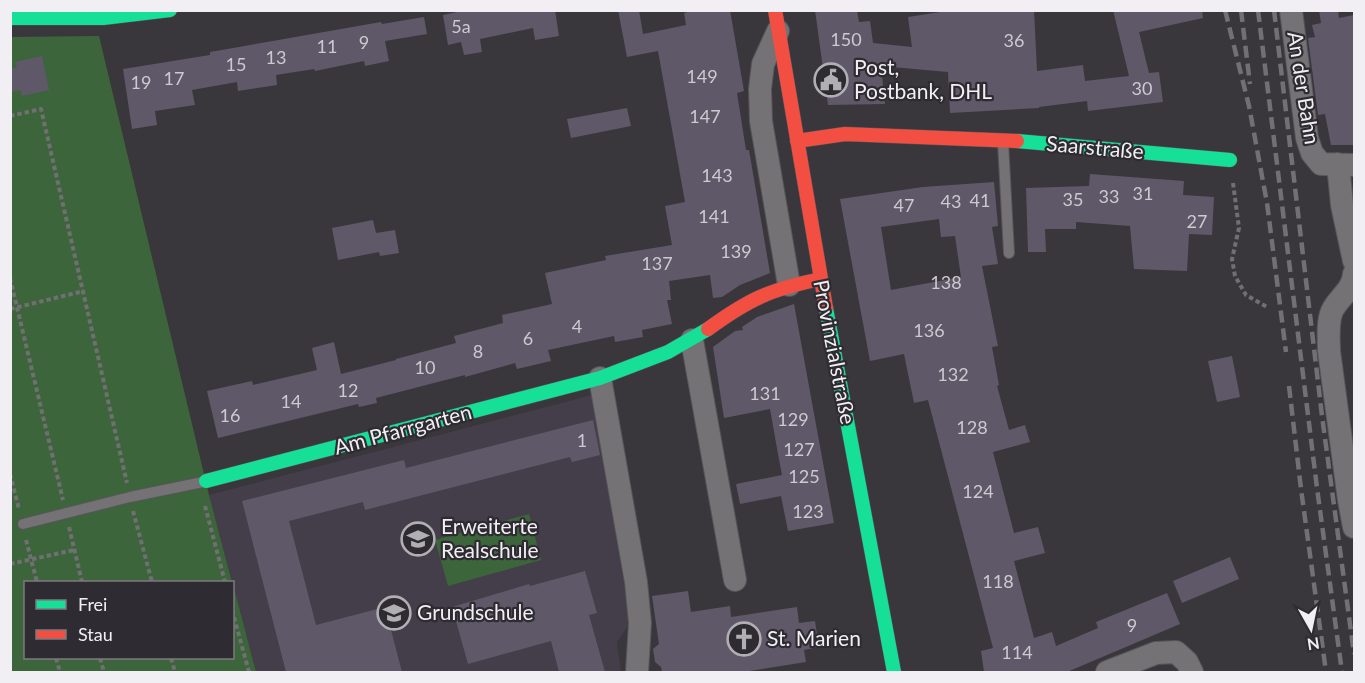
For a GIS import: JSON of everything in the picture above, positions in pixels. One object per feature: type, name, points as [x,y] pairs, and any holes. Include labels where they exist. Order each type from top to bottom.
[{"type":"street","points":[[10,18],[103,18],[170,10]]},
{"type":"street","name":"An der Bahn","points":[[1291,10],[1307,138],[1312,153],[1338,164]]},
{"type":"street","name":"Provinzialstraße","points":[[777,21],[821,279],[894,672]]},
{"type":"street","name":"Provinzialstraße","points":[[777,21],[764,63],[760,100],[761,121],[789,285]]},
{"type":"street","name":"Saarstraße","points":[[797,141],[844,134],[1002,140],[1230,160]]},
{"type":"street","points":[[1338,164],[1342,205],[1354,261]]},
{"type":"street","points":[[1354,274],[1354,279],[1345,296],[1332,311],[1329,327],[1329,351],[1354,527]]},
{"type":"street","name":"Am Pfarrgarten","points":[[202,482],[600,378],[657,357],[692,340],[740,306],[764,293],[789,285],[821,279]]},
{"type":"street","points":[[692,340],[735,580]]},
{"type":"street","points":[[600,378],[636,582],[640,623],[637,672]]},
{"type":"street","points":[[1107,672],[1156,653],[1176,652],[1187,662],[1192,672]]},
{"type":"lane","points":[[1002,140],[1010,253]]},
{"type":"lane","points":[[22,524],[202,482]]},
{"type":"path","points":[[10,116],[41,109],[130,497],[152,581]]},
{"type":"path","points":[[1230,160],[1239,228],[1232,259],[1235,276],[1246,295],[1267,307]]},
{"type":"path","points":[[10,279],[82,581]]},
{"type":"path","points":[[10,309],[84,291]]},
{"type":"path","points":[[202,482],[225,581]]},
{"type":"path","points":[[10,502],[17,500]]},
{"type":"path","points":[[10,564],[74,550]]},
{"type":"path","points":[[234,617],[249,672]]},
{"type":"shaded area","name":"Erweiterte Realschule","points":[[592,395],[626,597],[628,626],[617,642],[621,672],[256,672],[234,589],[234,581],[232,581],[209,495]]},
{"type":"green space","points":[[99,36],[232,581],[24,581],[24,659],[234,659],[234,588],[256,672],[11,672],[10,37]]},
{"type":"green space","points":[[529,514],[541,560],[448,586],[435,540]]},
{"type":"building","points":[[467,10],[555,10],[559,36],[535,40],[533,28],[480,39],[482,52],[464,55],[461,42],[448,45],[443,15]]},
{"type":"building","points":[[618,10],[639,10],[643,34],[686,25],[684,13],[695,10],[730,10],[744,91],[737,93],[770,273],[740,285],[722,297],[713,298],[710,275],[669,281],[671,300],[667,300],[672,324],[642,330],[643,337],[615,342],[614,336],[548,350],[551,361],[517,369],[515,363],[376,398],[377,403],[359,407],[358,404],[218,438],[207,391],[252,381],[253,385],[317,370],[312,348],[334,342],[341,374],[456,343],[454,336],[503,323],[502,315],[552,304],[545,273],[606,260],[605,256],[672,245],[665,206],[685,202],[658,51],[627,57]]},
{"type":"building","points":[[815,10],[857,10],[859,22],[870,21],[873,43],[912,47],[908,17],[953,10],[1034,10],[1037,71],[1083,65],[1085,81],[1129,76],[1113,10],[1202,10],[1203,18],[1139,32],[1149,73],[1159,72],[1163,102],[1088,111],[1087,101],[1039,108],[950,113],[948,72],[881,66],[885,104],[828,105]]},
{"type":"building","points":[[1319,10],[1338,10],[1339,18],[1354,15],[1354,145],[1331,145],[1325,114],[1318,115],[1308,38],[1315,37],[1312,25],[1321,23]]},
{"type":"building","points":[[424,17],[427,34],[385,41],[389,61],[365,66],[364,61],[315,71],[314,69],[276,75],[277,85],[238,91],[237,82],[192,90],[195,105],[155,111],[157,125],[132,129],[123,69],[210,55],[210,52],[381,22],[382,24]]},
{"type":"building","points":[[42,56],[49,90],[22,96],[21,90],[10,92],[10,69],[17,67],[15,62]]},
{"type":"building","points":[[627,108],[631,126],[571,138],[567,119]]},
{"type":"building","points":[[1090,174],[1184,181],[1183,195],[1214,197],[1212,235],[1189,234],[1187,271],[1134,269],[1130,226],[1076,222],[1076,229],[1045,229],[1046,252],[1028,252],[1026,188],[1089,186]]},
{"type":"building","points":[[994,182],[998,226],[992,227],[998,264],[982,266],[998,346],[992,347],[999,385],[997,386],[1009,430],[1025,425],[1030,442],[993,452],[1014,533],[1038,527],[1045,553],[1014,561],[1034,638],[1052,632],[1056,646],[1098,628],[1096,622],[1167,593],[1180,624],[1067,672],[984,672],[981,651],[993,648],[928,400],[914,403],[904,354],[870,361],[840,199],[923,187]],"holes":[[[939,219],[941,237],[955,236],[961,277],[891,290],[881,227]]]},
{"type":"building","points":[[373,220],[376,233],[395,230],[399,253],[380,256],[379,252],[338,260],[332,228]]},
{"type":"building","points":[[794,304],[834,523],[788,531],[781,496],[740,504],[736,484],[782,475],[770,409],[724,418],[713,347],[735,331],[743,330],[742,327],[757,317]]},
{"type":"building","points":[[1232,356],[1240,397],[1217,402],[1208,361]]},
{"type":"building","points":[[593,420],[600,455],[572,462],[570,457],[365,510],[363,502],[289,521],[316,625],[385,607],[402,672],[286,672],[242,501],[404,460],[406,468]]},
{"type":"building","points":[[1230,557],[1239,579],[1182,603],[1173,581]]},
{"type":"building","points":[[585,571],[597,613],[589,615],[605,672],[559,672],[551,641],[468,664],[452,607],[529,584],[530,586]]},
{"type":"building","name":"St. Marien","points":[[688,591],[691,612],[730,606],[731,617],[797,607],[799,623],[815,621],[819,647],[804,650],[806,662],[743,672],[662,672],[661,667],[655,662],[653,649],[659,644],[652,596]]},
{"type":"railway","points":[[1225,10],[1249,106],[1267,203],[1286,352]]},
{"type":"railway","points":[[1241,10],[1250,84]]},
{"type":"railway","points":[[1258,10],[1342,672]]},
{"type":"railway","points":[[1274,10],[1322,416],[1354,654]]},
{"type":"railway","points":[[1289,386],[1326,672]]},
{"type":"traffic: fast","points":[[10,18],[103,18],[170,10]]},
{"type":"traffic: fast","points":[[1017,141],[1230,160]]},
{"type":"traffic: fast","points":[[826,308],[894,672]]},
{"type":"traffic: fast","points":[[206,481],[600,378],[668,352],[708,329]]},
{"type":"traffic: jam","points":[[775,10],[826,308]]},
{"type":"traffic: jam","points":[[797,141],[845,134],[1017,141]]},
{"type":"traffic: jam","points":[[708,329],[761,296],[821,279]]},
{"type":"place","name":"Post, Postbank, DHL","points":[[831,80]]},
{"type":"place","name":"Erweiterte Realschule","points":[[418,539]]},
{"type":"place","name":"Grundschule","points":[[394,613]]},
{"type":"place","name":"St. Marien","points":[[744,639]]}]
